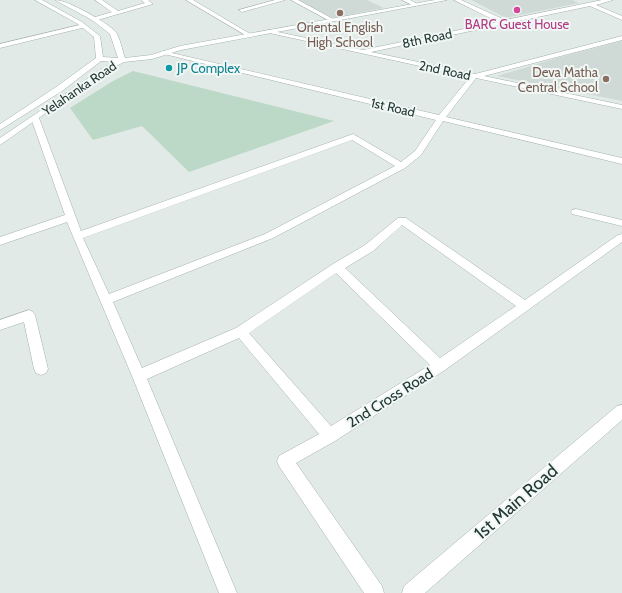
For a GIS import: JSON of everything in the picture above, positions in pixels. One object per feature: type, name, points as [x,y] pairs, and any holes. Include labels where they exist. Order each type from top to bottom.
[{"type":"street","name":"Yelahanka Road","points":[[0,128],[59,89],[100,57],[97,36],[84,26],[38,0]]},
{"type":"street","name":"Yelahanka Road","points":[[0,142],[122,57],[113,33],[94,19],[58,0]]},
{"type":"street","points":[[98,0],[117,13]]},
{"type":"street","points":[[94,19],[150,4],[144,0]]},
{"type":"street","points":[[189,0],[249,35]]},
{"type":"street","points":[[242,10],[282,0]]},
{"type":"street","points":[[294,0],[332,20]]},
{"type":"street","points":[[405,0],[416,5]]},
{"type":"street","points":[[100,57],[152,57],[180,48],[444,0]]},
{"type":"street","points":[[457,0],[504,22]]},
{"type":"street","points":[[580,0],[622,18]]},
{"type":"street","name":"8th Road","points":[[361,52],[610,0]]},
{"type":"street","points":[[0,46],[84,26]]},
{"type":"street","name":"2nd Road","points":[[268,32],[622,107]]},
{"type":"street","points":[[106,300],[269,236],[402,166],[418,153],[440,119],[474,76],[622,38]]},
{"type":"street","name":"1st Road","points":[[161,53],[622,161]]},
{"type":"street","points":[[35,118],[77,236],[140,376],[228,593]]},
{"type":"street","points":[[77,236],[354,137],[402,166]]},
{"type":"street","points":[[576,212],[622,223]]},
{"type":"street","points":[[0,241],[70,217]]},
{"type":"street","points":[[140,376],[241,332],[337,267],[368,248],[402,220],[525,306]]},
{"type":"street","name":"2nd Cross Road","points":[[375,593],[285,461],[330,436],[440,366],[622,237]]},
{"type":"street","points":[[337,267],[440,366]]},
{"type":"street","points":[[0,325],[28,315],[42,369]]},
{"type":"street","points":[[241,332],[330,436]]},
{"type":"street","name":"1st Main Road","points":[[411,593],[622,411]]},
{"type":"shaded area","name":"Oriental English High School","points":[[297,0],[367,0],[384,8],[331,18]]},
{"type":"shaded area","name":"BARC Guest House","points":[[471,0],[572,0],[579,3],[506,18]]},
{"type":"shaded area","points":[[622,41],[622,101],[497,76],[557,58]]},
{"type":"green space","points":[[133,71],[334,121],[189,172],[142,126],[93,140],[70,108],[113,81]]},
{"type":"place","name":"BARC Guest House","points":[[517,10]]},
{"type":"place","name":"Oriental English High School","points":[[340,13]]},
{"type":"place","name":"JP Complex","points":[[169,68]]},
{"type":"place","name":"Deva Matha Central School","points":[[606,79]]}]
